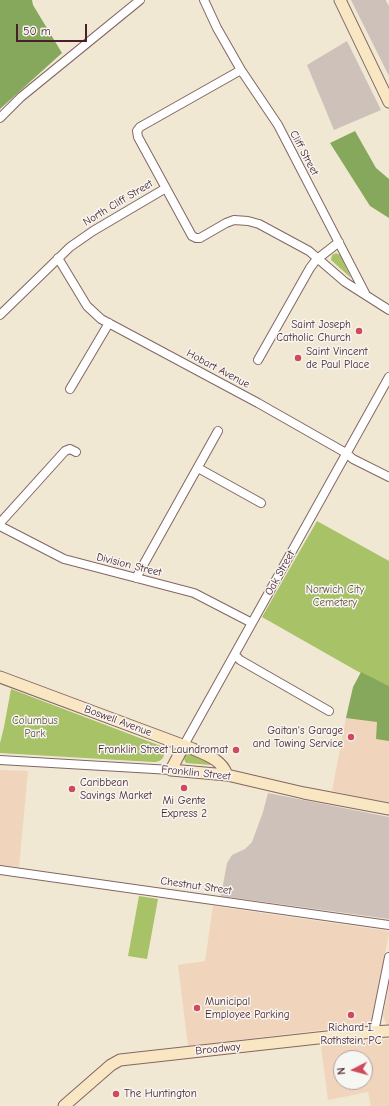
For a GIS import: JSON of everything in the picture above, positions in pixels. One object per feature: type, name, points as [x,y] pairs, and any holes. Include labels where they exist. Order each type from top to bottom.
[{"type":"street","points":[[0,118],[21,97],[140,0]]},
{"type":"street","name":"Cliff Street","points":[[204,0],[217,28],[241,70],[278,125],[367,296]]},
{"type":"street","points":[[340,0],[389,102]]},
{"type":"street","name":"North Cliff Street","points":[[0,315],[58,258],[83,237],[166,188],[138,137],[138,129],[241,70]]},
{"type":"street","points":[[166,188],[194,237],[200,238],[234,220],[248,220],[265,227],[306,249],[346,282],[389,310]]},
{"type":"street","points":[[258,360],[310,268],[318,258],[339,242]]},
{"type":"street","name":"Hobart Avenue","points":[[58,258],[88,306],[99,317],[258,403],[346,453],[353,459],[389,477]]},
{"type":"street","points":[[70,389],[109,323]]},
{"type":"street","name":"Oak Street","points":[[171,770],[389,377]]},
{"type":"street","points":[[136,578],[218,431]]},
{"type":"street","points":[[0,525],[67,449],[71,449],[76,452]]},
{"type":"street","points":[[198,468],[261,503]]},
{"type":"street","name":"Division Street","points":[[0,525],[64,559],[194,593],[252,623]]},
{"type":"street","points":[[234,655],[240,660],[329,711]]},
{"type":"street","name":"Boswell Avenue","points":[[0,677],[184,746],[216,760],[221,764],[227,775]]},
{"type":"street","name":"Franklin Street","points":[[0,760],[171,770],[227,775],[304,793],[389,809]]},
{"type":"street","name":"Chestnut Street","points":[[0,870],[389,925]]},
{"type":"street","points":[[374,1032],[389,957]]},
{"type":"street","name":"Broadway","points":[[64,1106],[111,1065],[120,1060],[389,1031]]},
{"type":"shaded area","points":[[351,0],[386,0],[389,6],[389,76]]},
{"type":"shaded area","points":[[347,41],[381,110],[334,130],[307,65]]},
{"type":"shaded area","points":[[361,672],[389,686],[389,803],[332,791],[349,702]]},
{"type":"shaded area","points":[[0,770],[28,771],[19,867],[0,865]]},
{"type":"shaded area","points":[[268,793],[389,817],[389,919],[221,896],[227,863],[232,855],[245,849],[252,842]]},
{"type":"shaded area","points":[[213,906],[388,931],[389,933],[371,1024],[188,1046],[178,965],[205,961]]},
{"type":"shaded area","points":[[389,981],[389,1025],[386,1023],[383,1016]]},
{"type":"shaded area","points":[[389,1039],[389,1106],[371,1106],[368,1092],[328,1100],[321,1046]]},
{"type":"green space","points":[[0,0],[32,0],[33,5],[62,53],[0,109]]},
{"type":"green space","points":[[355,131],[376,168],[389,179],[389,218],[370,206],[330,143]]},
{"type":"green space","points":[[336,253],[340,255],[351,278],[331,260],[332,255]]},
{"type":"green space","name":"Norwich City Cemetery","points":[[317,521],[389,561],[389,686],[357,671],[262,617]]},
{"type":"green space","points":[[361,672],[389,686],[389,741],[376,739],[377,722],[346,718],[353,687]]},
{"type":"green space","name":"Columbus Park","points":[[11,689],[161,746],[164,755],[160,761],[153,762],[0,753],[0,743]]},
{"type":"green space","points":[[188,751],[212,763],[211,765],[186,763],[184,757]]},
{"type":"green space","points":[[139,896],[158,899],[147,959],[128,956]]},
{"type":"place","name":"Saint Joseph Catholic Church","points":[[359,331]]},
{"type":"place","name":"Saint Vincent de Paul Place","points":[[298,358]]},
{"type":"place","name":"Gaitan's Garage and Towing Service","points":[[351,737]]},
{"type":"place","name":"Franklin Street Laundromat","points":[[236,750]]},
{"type":"place","name":"Mi Gente Express 2","points":[[184,788]]},
{"type":"place","name":"Caribbean Savings Market","points":[[72,789]]},
{"type":"place","name":"Municipal Employee Parking","points":[[197,1008]]},
{"type":"place","name":"Richard I. Rothstein, PC","points":[[351,1015]]},
{"type":"place","name":"The Huntington","points":[[116,1094]]}]
